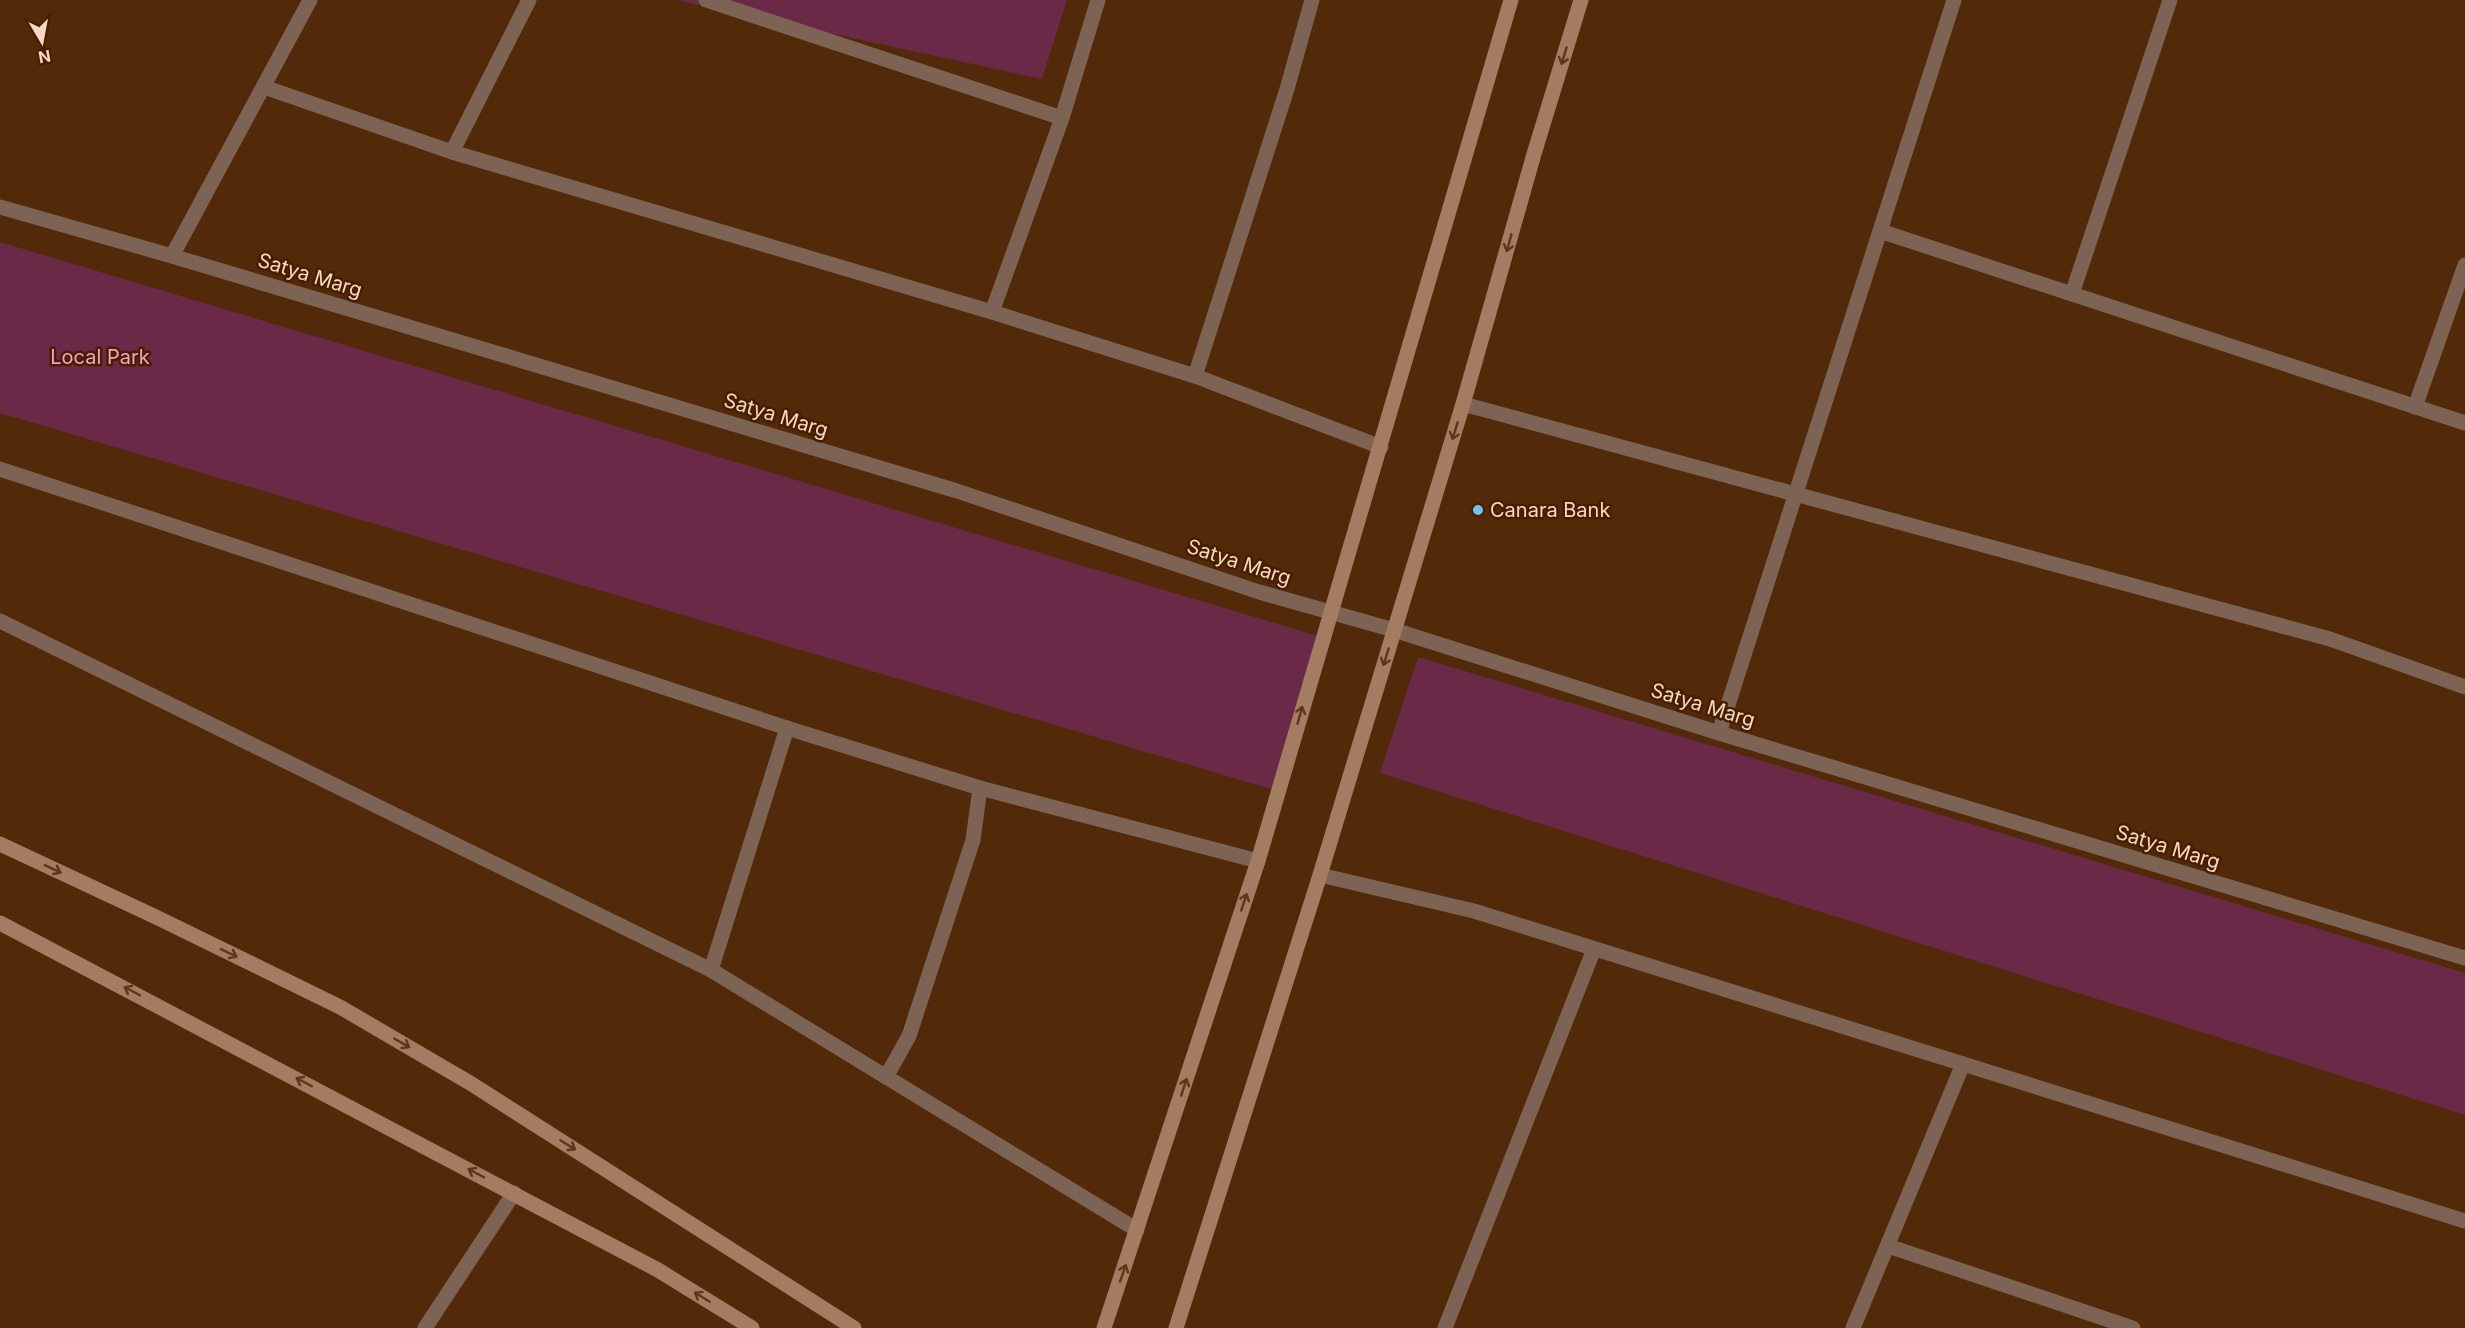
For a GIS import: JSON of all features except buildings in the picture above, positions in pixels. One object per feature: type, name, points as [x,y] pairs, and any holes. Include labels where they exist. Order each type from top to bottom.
[{"type":"street","points":[[172,256],[310,0]]},
{"type":"street","points":[[452,152],[529,0]]},
{"type":"street","points":[[706,0],[1062,118]]},
{"type":"street","points":[[992,312],[1062,118],[1098,0]]},
{"type":"street","points":[[1195,376],[1287,88],[1312,0]]},
{"type":"street","points":[[1104,1328],[1258,861],[1511,0]]},
{"type":"street","points":[[1176,1328],[1320,875],[1464,404],[1534,154],[1581,0]]},
{"type":"street","points":[[1719,733],[1954,0]]},
{"type":"street","points":[[2072,294],[2170,0]]},
{"type":"street","points":[[264,87],[452,152],[992,312],[1195,376],[1381,447]]},
{"type":"street","name":"Satya Marg","points":[[0,207],[172,256],[957,491],[1259,592],[1394,630],[1719,733],[2465,958]]},
{"type":"street","points":[[1880,231],[2465,423]]},
{"type":"street","points":[[2415,406],[2465,265]]},
{"type":"street","points":[[1464,404],[2330,639],[2465,687]]},
{"type":"street","points":[[0,469],[787,728],[980,788],[1258,861]]},
{"type":"street","points":[[0,621],[711,970],[1137,1230]]},
{"type":"street","points":[[711,970],[787,728]]},
{"type":"street","points":[[886,1077],[909,1036],[973,840],[980,788]]},
{"type":"street","points":[[0,844],[340,1007],[470,1083],[854,1328]]},
{"type":"street","points":[[1320,875],[1474,911],[2465,1221]]},
{"type":"street","points":[[0,923],[658,1270],[752,1328]]},
{"type":"street","points":[[1444,1328],[1594,949]]},
{"type":"street","points":[[1854,1328],[1963,1064]]},
{"type":"street","points":[[425,1328],[514,1193]]},
{"type":"street","points":[[1888,1246],[2133,1328]]},
{"type":"green space","points":[[676,0],[1067,0],[1042,79]]},
{"type":"green space","name":"Local Park","points":[[0,242],[1331,640],[1281,792],[0,413]]},
{"type":"green space","points":[[1418,657],[2465,973],[2465,1115],[1380,773]]},
{"type":"place","name":"Canara Bank","points":[[1478,510]]}]
